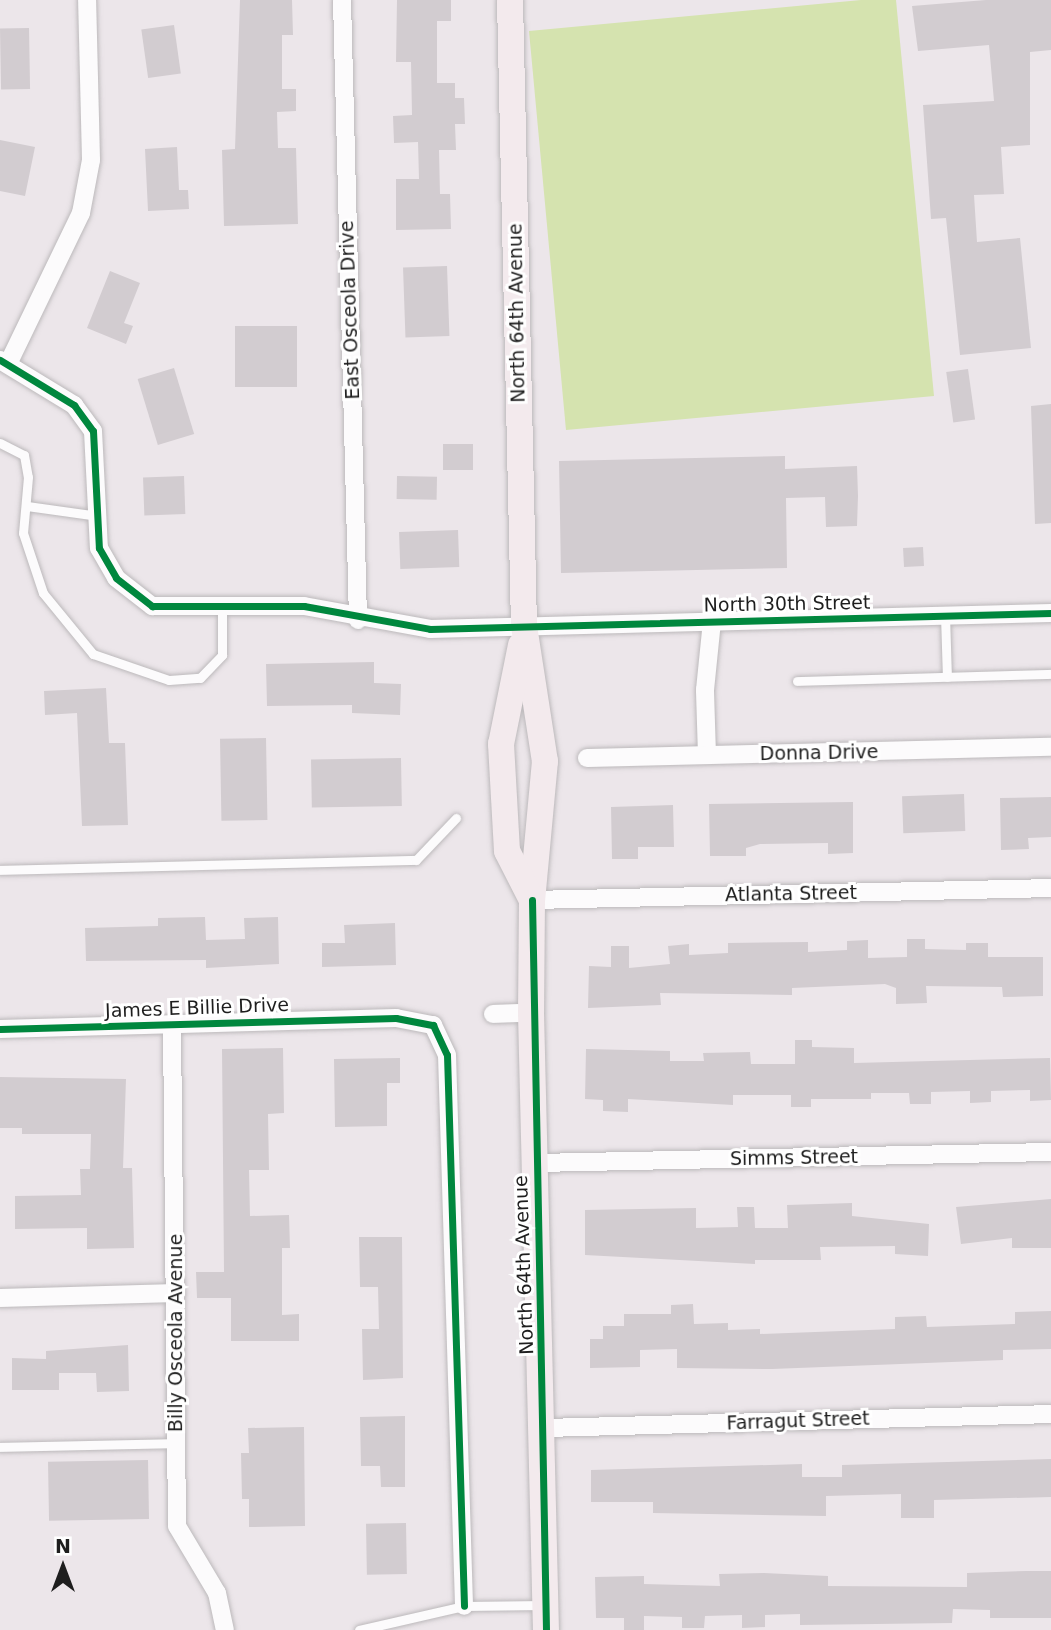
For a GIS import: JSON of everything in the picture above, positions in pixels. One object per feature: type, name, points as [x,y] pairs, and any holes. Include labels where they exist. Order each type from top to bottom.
[{"type":"street","points":[[4,362],[82,213],[91,160],[87,0]]},
{"type":"street","name":"East Osceola Drive","points":[[342,0],[358,620]]},
{"type":"street","name":"North 64th Avenue","points":[[510,0],[524,626],[545,761],[532,900],[531,1013],[545,1428],[546,1617]]},
{"type":"street","name":"North 30th Street","points":[[4,362],[74,404],[93,431],[99,548],[116,578],[152,606],[222,609],[304,606],[358,620],[430,629],[1051,612]]},
{"type":"street","points":[[707,755],[705,690],[712,621]]},
{"type":"street","name":"North 64th Avenue","points":[[524,626],[501,744],[508,851],[532,900]]},
{"type":"street","name":"Donna Drive","points":[[587,758],[1051,747]]},
{"type":"street","name":"Atlanta Street","points":[[532,900],[1051,888]]},
{"type":"street","points":[[493,1014],[531,1013]]},
{"type":"street","name":"James E Billie Drive","points":[[0,1029],[396,1018],[433,1025],[447,1055],[464,1606]]},
{"type":"street","name":"Billy Osceola Avenue","points":[[172,1025],[177,1526],[217,1593],[225,1630]]},
{"type":"street","name":"Simms Street","points":[[537,1164],[1051,1152]]},
{"type":"street","points":[[0,1298],[176,1293]]},
{"type":"street","name":"Farragut Street","points":[[545,1428],[1051,1414]]},
{"type":"lane","points":[[0,443],[23,454],[27,506],[23,533],[43,593],[93,653],[169,680],[200,678],[222,655],[222,609]]},
{"type":"lane","points":[[27,506],[98,516]]},
{"type":"lane","points":[[945,615],[947,677]]},
{"type":"lane","points":[[797,681],[1051,674]]},
{"type":"lane","points":[[0,870],[416,860],[456,818]]},
{"type":"lane","points":[[0,1447],[177,1443]]},
{"type":"lane","points":[[359,1630],[464,1606],[546,1617]]},
{"type":"green space","points":[[861,0],[896,0],[934,396],[566,430],[529,31]]},
{"type":"building","points":[[240,0],[292,0],[293,35],[282,35],[282,89],[296,89],[296,111],[277,112],[278,148],[296,148],[298,224],[224,226],[222,150],[235,149]]},
{"type":"building","points":[[397,0],[451,0],[451,21],[437,21],[437,83],[455,83],[455,98],[464,98],[465,124],[455,124],[456,150],[439,150],[440,194],[450,194],[451,229],[396,230],[396,179],[419,179],[418,142],[394,143],[393,116],[412,115],[411,62],[396,62]]},
{"type":"building","points":[[986,0],[1051,0],[1051,50],[1030,52],[1030,145],[1001,147],[1004,194],[974,195],[977,242],[1020,238],[1031,348],[960,355],[946,218],[931,219],[923,105],[994,101],[989,45],[918,51],[912,6]]},
{"type":"building","points":[[174,25],[181,74],[148,78],[141,30]]},
{"type":"building","points":[[29,28],[30,89],[1,89],[0,29]]},
{"type":"building","points":[[0,140],[35,147],[25,196],[0,191]]},
{"type":"building","points":[[177,147],[179,190],[188,190],[189,209],[148,211],[145,149]]},
{"type":"building","points":[[447,266],[449,336],[405,337],[403,268]]},
{"type":"building","points":[[110,271],[140,283],[124,323],[133,326],[126,344],[87,328]]},
{"type":"building","points":[[235,326],[297,326],[297,387],[235,387]]},
{"type":"building","points":[[174,368],[194,434],[158,445],[138,379]]},
{"type":"building","points":[[968,369],[975,420],[953,423],[946,372]]},
{"type":"building","points":[[1051,404],[1051,523],[1035,524],[1031,406]]},
{"type":"building","points":[[443,444],[473,444],[473,470],[443,470]]},
{"type":"building","points":[[785,456],[785,469],[857,466],[857,526],[826,527],[825,497],[786,498],[787,568],[561,573],[559,461]]},
{"type":"building","points":[[184,476],[185,514],[144,515],[143,477]]},
{"type":"building","points":[[397,476],[437,477],[437,500],[397,499]]},
{"type":"building","points":[[458,530],[459,567],[400,569],[399,532]]},
{"type":"building","points":[[923,547],[924,566],[904,567],[903,548]]},
{"type":"building","points":[[374,662],[374,683],[401,684],[400,715],[352,713],[352,705],[267,706],[266,664]]},
{"type":"building","points":[[106,688],[109,743],[125,743],[128,825],[82,826],[77,713],[45,715],[44,691]]},
{"type":"building","points":[[266,738],[267,820],[221,821],[220,739]]},
{"type":"building","points":[[401,758],[402,806],[312,808],[311,760]]},
{"type":"building","points":[[964,794],[965,831],[903,833],[902,796]]},
{"type":"building","points":[[1051,797],[1051,837],[1028,838],[1029,849],[1001,850],[1000,798]]},
{"type":"building","points":[[853,802],[853,853],[828,854],[828,843],[760,844],[746,848],[746,856],[710,856],[709,804]]},
{"type":"building","points":[[673,805],[674,847],[638,847],[638,859],[612,859],[611,807]]},
{"type":"building","points":[[205,917],[206,940],[245,939],[244,918],[278,917],[279,964],[206,968],[206,960],[86,961],[85,928],[158,926],[158,918]]},
{"type":"building","points":[[395,923],[396,965],[322,967],[322,943],[345,943],[344,925]]},
{"type":"building","points":[[907,939],[925,939],[925,949],[966,950],[966,943],[988,943],[988,957],[1043,957],[1043,996],[1003,997],[1002,987],[926,986],[927,1003],[896,1004],[896,988],[885,984],[792,988],[792,995],[660,993],[661,1005],[588,1008],[589,966],[611,967],[611,946],[629,946],[629,968],[670,964],[668,946],[689,944],[689,955],[728,953],[728,943],[808,942],[808,952],[847,950],[847,941],[868,940],[868,958],[907,957]]},
{"type":"building","points":[[795,1040],[812,1040],[812,1047],[854,1048],[854,1063],[1050,1058],[1051,1100],[1030,1101],[1030,1090],[991,1091],[991,1102],[970,1103],[970,1091],[931,1092],[931,1104],[910,1104],[909,1093],[871,1093],[871,1099],[811,1099],[811,1107],[791,1107],[791,1095],[733,1095],[733,1105],[628,1099],[628,1112],[603,1111],[603,1100],[585,1099],[586,1049],[670,1051],[670,1061],[704,1061],[703,1053],[750,1052],[751,1064],[795,1064]]},
{"type":"building","points":[[283,1048],[284,1113],[268,1114],[269,1170],[249,1170],[250,1216],[289,1215],[290,1248],[282,1248],[282,1315],[299,1314],[299,1341],[231,1341],[231,1298],[197,1298],[196,1272],[224,1272],[222,1049]]},
{"type":"building","points":[[400,1058],[400,1083],[387,1083],[387,1126],[335,1127],[334,1059]]},
{"type":"building","points":[[0,1077],[126,1079],[123,1168],[132,1168],[134,1248],[87,1249],[87,1228],[15,1229],[15,1196],[81,1195],[80,1169],[90,1169],[91,1134],[22,1134],[22,1128],[0,1128]]},
{"type":"building","points":[[1051,1199],[1051,1248],[1012,1248],[1012,1238],[961,1244],[956,1207]]},
{"type":"building","points":[[852,1203],[852,1216],[929,1224],[928,1256],[895,1254],[895,1246],[820,1247],[821,1260],[755,1260],[755,1264],[585,1255],[585,1210],[696,1208],[696,1228],[738,1227],[737,1207],[754,1207],[755,1228],[788,1228],[787,1205]]},
{"type":"building","points":[[359,1237],[402,1237],[403,1378],[363,1380],[362,1329],[379,1329],[378,1287],[360,1287]]},
{"type":"building","points":[[693,1304],[694,1324],[728,1323],[728,1330],[760,1329],[760,1334],[895,1329],[895,1317],[926,1316],[927,1327],[1015,1324],[1015,1312],[1051,1311],[1051,1349],[1003,1350],[1003,1360],[772,1369],[677,1368],[677,1349],[640,1350],[640,1367],[590,1368],[590,1339],[603,1339],[603,1326],[624,1326],[624,1314],[671,1314],[671,1305]]},
{"type":"building","points":[[128,1345],[129,1391],[97,1392],[96,1373],[59,1373],[59,1390],[12,1390],[12,1358],[46,1359],[46,1351]]},
{"type":"building","points":[[405,1416],[405,1487],[381,1487],[380,1466],[361,1466],[360,1417]]},
{"type":"building","points":[[304,1427],[305,1526],[249,1527],[249,1499],[242,1499],[241,1453],[249,1453],[248,1428]]},
{"type":"building","points":[[1051,1459],[1051,1497],[934,1500],[934,1518],[901,1518],[901,1494],[826,1496],[826,1516],[653,1513],[653,1502],[591,1502],[591,1470],[802,1464],[802,1477],[842,1477],[842,1465]]},
{"type":"building","points":[[148,1460],[149,1519],[49,1521],[48,1462]]},
{"type":"building","points":[[406,1523],[407,1574],[367,1575],[366,1524]]},
{"type":"building","points":[[1051,1571],[1051,1618],[990,1618],[990,1610],[953,1609],[952,1623],[800,1625],[800,1614],[765,1615],[765,1627],[742,1628],[742,1615],[705,1616],[704,1628],[682,1628],[682,1617],[644,1616],[644,1630],[624,1630],[624,1618],[596,1618],[595,1577],[644,1576],[644,1584],[720,1586],[719,1574],[764,1573],[828,1576],[828,1586],[967,1587],[967,1573]]},
{"type":"cycle path","points":[[0,360],[74,405],[93,431],[99,548],[116,578],[152,606],[304,606],[430,629],[1051,613]]},
{"type":"cycle path","points":[[532,900],[546,1630]]},
{"type":"cycle path","points":[[0,1029],[396,1018],[433,1025],[447,1055],[464,1606]]}]
